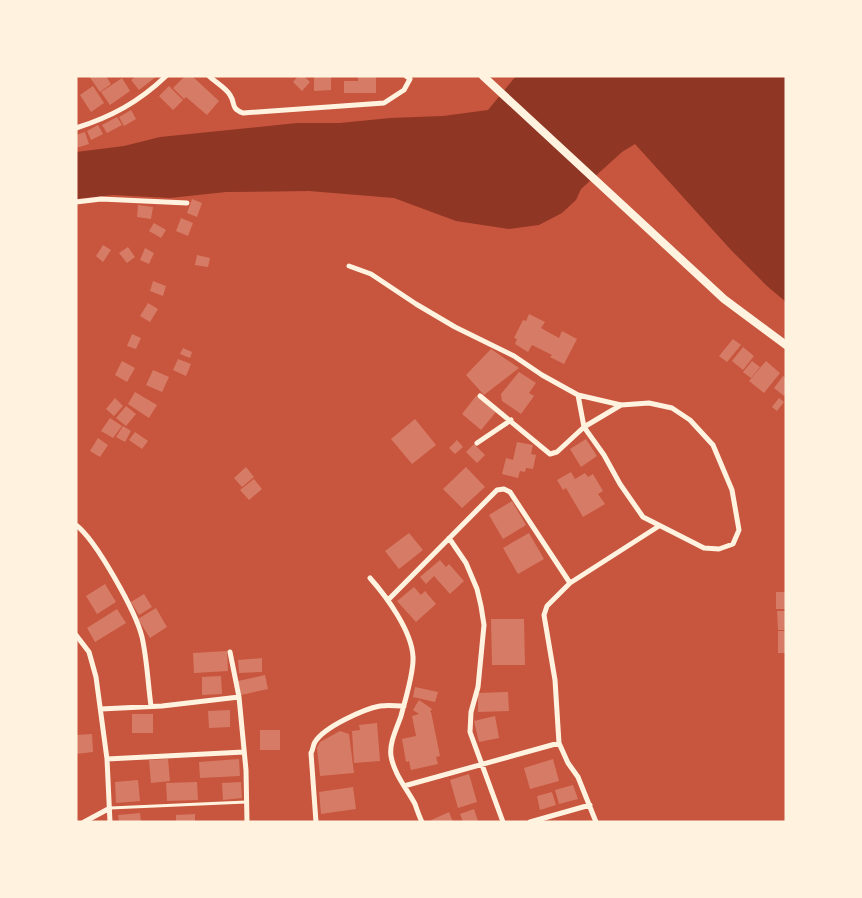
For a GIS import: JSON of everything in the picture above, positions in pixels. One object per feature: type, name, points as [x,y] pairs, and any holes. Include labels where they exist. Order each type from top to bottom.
[{"type":"street","points":[[76,128],[106,118],[126,108],[166,76]]},
{"type":"street","points":[[209,76],[230,95],[237,110],[243,113],[384,103],[404,90],[410,80],[406,76]]},
{"type":"street","points":[[483,76],[724,299],[786,345]]},
{"type":"street","points":[[76,202],[115,199],[187,203]]},
{"type":"street","points":[[348,266],[371,274],[455,327],[514,356],[542,375],[578,395],[621,405],[649,403],[672,408],[690,420],[713,445],[732,490],[739,530],[733,544],[719,549],[704,548],[643,517],[584,427],[578,395]]},
{"type":"street","points":[[480,396],[550,454],[557,452],[584,427],[621,405]]},
{"type":"street","points":[[477,443],[511,420]]},
{"type":"street","points":[[389,600],[497,490],[504,489],[510,492],[570,583]]},
{"type":"street","points":[[76,524],[94,544],[135,618],[142,637],[150,706]]},
{"type":"street","points":[[596,822],[578,777],[568,763],[559,742],[555,680],[544,615],[547,606],[570,583],[658,526]]},
{"type":"street","points":[[449,538],[466,563],[478,589],[482,606],[484,625],[478,687],[471,712],[470,732],[503,822]]},
{"type":"street","points":[[370,578],[389,600],[410,640],[413,654],[413,664],[404,706],[392,744],[391,756],[422,822]]},
{"type":"street","points":[[76,635],[89,652],[96,677],[107,759],[110,822]]},
{"type":"street","points":[[230,652],[239,698],[244,752],[247,822]]},
{"type":"street","points":[[101,710],[239,698]]},
{"type":"street","points":[[316,822],[312,753],[315,742],[332,728],[360,712],[380,706],[404,706]]},
{"type":"street","points":[[404,786],[559,742]]},
{"type":"street","points":[[107,759],[244,752]]},
{"type":"street","points":[[530,822],[590,805]]},
{"type":"street","points":[[84,822],[110,808]]},
{"type":"lane","points":[[110,808],[246,802]]},
{"type":"shaded area","points":[[516,76],[786,76],[786,302],[731,250],[635,144],[622,152],[581,189],[576,200],[562,213],[539,225],[509,229],[456,221],[394,198],[309,191],[226,192],[170,198],[113,195],[76,199],[76,152],[124,146],[160,137],[297,123],[340,123],[390,118],[443,116],[488,110]]},
{"type":"building","points":[[89,76],[106,76],[111,84],[100,92]]},
{"type":"building","points":[[136,76],[157,76],[139,90],[131,80]]},
{"type":"building","points":[[185,76],[192,76],[219,101],[207,115],[186,97],[184,99],[173,88]]},
{"type":"building","points":[[298,76],[304,76],[310,82],[302,91],[293,82]]},
{"type":"building","points":[[314,76],[331,76],[331,90],[314,91]]},
{"type":"building","points":[[358,76],[376,76],[376,93],[344,93],[344,81],[358,81]]},
{"type":"building","points":[[122,78],[130,91],[110,105],[101,92]]},
{"type":"building","points":[[93,86],[104,103],[91,112],[80,95]]},
{"type":"building","points":[[169,86],[183,100],[173,110],[159,96]]},
{"type":"building","points":[[131,110],[136,119],[124,126],[119,117]]},
{"type":"building","points":[[117,117],[122,125],[107,133],[102,125]]},
{"type":"building","points":[[98,125],[103,134],[91,140],[87,131]]},
{"type":"building","points":[[85,132],[89,144],[76,148],[76,135]]},
{"type":"building","points":[[192,199],[202,203],[197,217],[187,213]]},
{"type":"building","points":[[138,205],[153,207],[151,219],[137,217]]},
{"type":"building","points":[[181,218],[193,223],[188,236],[176,231]]},
{"type":"building","points":[[154,223],[166,230],[161,238],[149,231]]},
{"type":"building","points":[[103,245],[111,250],[103,262],[96,256]]},
{"type":"building","points":[[128,247],[135,257],[127,263],[119,253]]},
{"type":"building","points":[[145,248],[154,253],[149,264],[140,260]]},
{"type":"building","points":[[197,255],[210,258],[208,267],[195,265]]},
{"type":"building","points":[[153,281],[166,286],[163,296],[150,291]]},
{"type":"building","points":[[148,303],[158,309],[150,322],[140,316]]},
{"type":"building","points":[[529,314],[545,322],[541,328],[559,338],[562,331],[577,339],[564,364],[550,357],[552,355],[532,345],[528,352],[515,344],[517,339],[514,338],[523,320],[526,321]]},
{"type":"building","points":[[132,334],[141,338],[136,349],[127,346]]},
{"type":"building","points":[[733,339],[741,345],[727,362],[719,356]]},
{"type":"building","points":[[743,347],[754,356],[743,370],[732,361]]},
{"type":"building","points":[[183,348],[192,352],[190,358],[180,354]]},
{"type":"building","points":[[491,349],[519,368],[484,395],[466,375]]},
{"type":"building","points":[[178,359],[191,364],[186,376],[173,370]]},
{"type":"building","points":[[122,361],[135,368],[127,382],[115,375]]},
{"type":"building","points":[[752,361],[760,367],[751,378],[743,372]]},
{"type":"building","points":[[766,361],[780,373],[764,393],[749,381]]},
{"type":"building","points":[[153,370],[169,377],[162,392],[146,385]]},
{"type":"building","points":[[519,372],[536,383],[529,393],[534,396],[521,414],[502,401],[501,394]]},
{"type":"building","points":[[783,376],[786,378],[786,393],[784,396],[774,388]]},
{"type":"building","points":[[135,392],[157,405],[149,418],[128,404]]},
{"type":"building","points":[[476,396],[496,412],[481,430],[462,414]]},
{"type":"building","points":[[115,398],[123,406],[114,416],[106,409]]},
{"type":"building","points":[[779,398],[784,402],[777,411],[772,407]]},
{"type":"building","points":[[126,406],[136,414],[126,426],[116,418]]},
{"type":"building","points":[[110,418],[122,426],[113,438],[101,431]]},
{"type":"building","points":[[415,419],[436,445],[412,464],[391,439]]},
{"type":"building","points":[[123,426],[131,431],[125,442],[116,437]]},
{"type":"building","points":[[135,432],[148,441],[142,449],[129,440]]},
{"type":"building","points":[[98,438],[108,445],[100,457],[90,451]]},
{"type":"building","points":[[586,439],[597,456],[581,467],[570,449]]},
{"type":"building","points":[[457,440],[463,447],[455,454],[449,448]]},
{"type":"building","points":[[517,442],[533,445],[531,454],[536,455],[533,469],[526,468],[525,472],[520,471],[518,478],[502,474],[506,458],[513,460]]},
{"type":"building","points":[[474,444],[485,455],[477,463],[466,452]]},
{"type":"building","points":[[246,467],[254,477],[242,487],[234,478]]},
{"type":"building","points":[[466,467],[485,487],[462,508],[443,489]]},
{"type":"building","points":[[571,472],[575,479],[585,473],[588,477],[593,474],[603,491],[598,494],[605,504],[583,517],[566,488],[563,490],[557,480]]},
{"type":"building","points":[[254,479],[262,489],[249,500],[240,490]]},
{"type":"building","points":[[512,501],[526,525],[503,539],[489,515]]},
{"type":"building","points":[[409,533],[423,550],[399,569],[385,551]]},
{"type":"building","points":[[529,533],[544,559],[518,574],[503,548]]},
{"type":"building","points":[[440,560],[446,567],[449,564],[464,581],[450,594],[434,576],[426,584],[420,577]]},
{"type":"building","points":[[105,584],[116,602],[97,614],[86,596]]},
{"type":"building","points":[[414,587],[421,595],[425,591],[436,604],[416,622],[397,601]]},
{"type":"building","points":[[776,592],[786,592],[786,609],[776,609]]},
{"type":"building","points":[[144,594],[152,607],[139,615],[131,602]]},
{"type":"building","points":[[156,608],[167,627],[150,638],[138,619]]},
{"type":"building","points":[[117,609],[126,623],[95,642],[87,628]]},
{"type":"building","points":[[777,611],[786,611],[786,630],[778,630]]},
{"type":"building","points":[[491,619],[524,619],[525,665],[492,665]]},
{"type":"building","points":[[778,631],[786,631],[786,653],[778,653]]},
{"type":"building","points":[[227,651],[228,671],[194,673],[193,653]]},
{"type":"building","points":[[262,658],[262,672],[239,673],[238,660]]},
{"type":"building","points":[[265,675],[268,689],[241,695],[238,681]]},
{"type":"building","points":[[221,676],[222,694],[202,695],[202,677]]},
{"type":"building","points":[[415,687],[438,692],[435,702],[413,697]]},
{"type":"building","points":[[508,692],[509,711],[478,712],[478,693]]},
{"type":"building","points":[[419,700],[432,709],[430,712],[440,756],[436,757],[438,764],[411,770],[409,761],[406,762],[402,739],[416,736],[412,716],[419,714],[413,710]]},
{"type":"building","points":[[230,710],[230,727],[209,728],[208,711]]},
{"type":"building","points":[[132,714],[153,714],[153,733],[132,733]]},
{"type":"building","points":[[495,716],[499,738],[479,742],[474,721]]},
{"type":"building","points":[[377,723],[380,761],[354,763],[352,731],[360,730],[359,725]]},
{"type":"building","points":[[260,730],[280,730],[280,750],[260,750]]},
{"type":"building","points":[[340,731],[349,734],[354,773],[320,776],[317,748],[320,742]]},
{"type":"building","points":[[92,734],[93,752],[76,754],[76,735]]},
{"type":"building","points":[[168,759],[170,781],[151,783],[149,760]]},
{"type":"building","points":[[239,759],[240,776],[200,778],[199,762]]},
{"type":"building","points":[[553,759],[559,781],[530,789],[524,768]]},
{"type":"building","points":[[469,774],[477,802],[458,808],[450,780]]},
{"type":"building","points":[[138,780],[140,801],[116,803],[115,782]]},
{"type":"building","points":[[197,782],[198,800],[167,801],[166,783]]},
{"type":"building","points":[[241,782],[242,798],[223,800],[222,783]]},
{"type":"building","points":[[573,785],[578,799],[559,804],[555,790]]},
{"type":"building","points":[[353,787],[356,809],[321,814],[319,792]]},
{"type":"building","points":[[552,792],[556,805],[540,810],[537,796]]},
{"type":"building","points":[[474,809],[478,821],[463,822],[460,814]]},
{"type":"building","points":[[449,812],[453,822],[427,822]]},
{"type":"building","points":[[140,813],[141,822],[119,822],[118,815]]},
{"type":"building","points":[[195,814],[195,822],[176,822],[176,815]]}]
